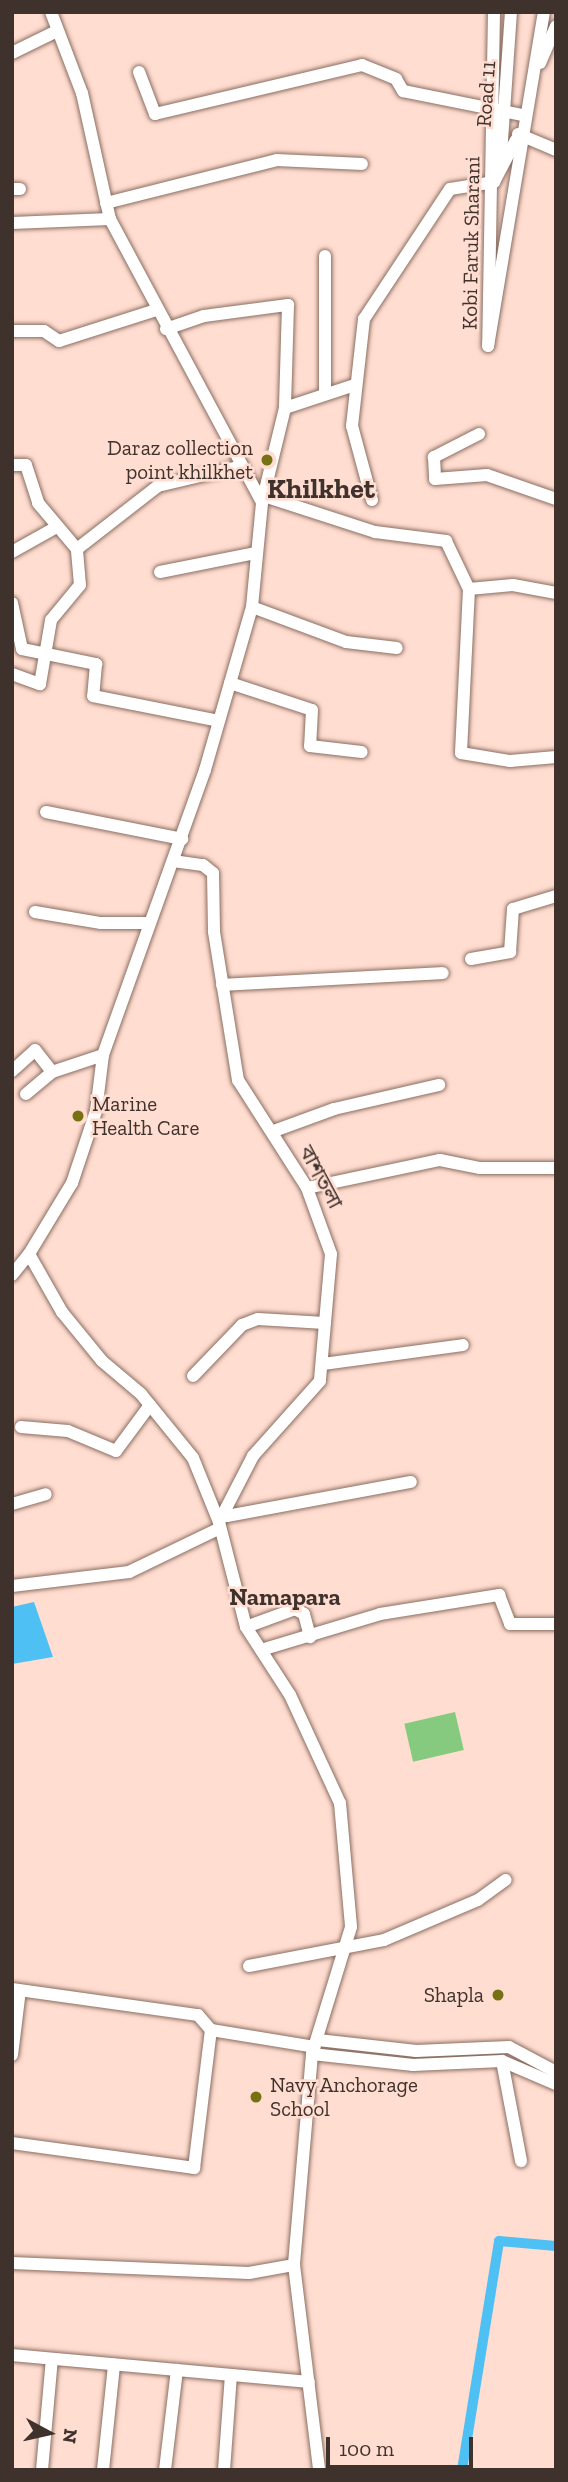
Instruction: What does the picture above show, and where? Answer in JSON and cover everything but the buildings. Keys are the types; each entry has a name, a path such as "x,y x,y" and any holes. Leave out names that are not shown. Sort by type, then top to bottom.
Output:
{"street":[{"path":"51,12 82,93 110,219 238,467 263,500 375,532 446,541 469,589 461,753 510,761 556,757"},
{"name":"Kobi Faruk Sharani","path":"488,346 494,12"},
{"name":"Road 11","path":"488,346 511,12"},
{"name":"Kobi Faruk Sharani","path":"488,346 544,12"},
{"path":"372,500 352,426 352,386 364,318 450,189 494,182 518,134 522,115 556,26"},
{"path":"12,53 57,31"},
{"path":"139,72 155,114 362,65 396,79 403,91 522,115"},
{"path":"518,134 556,150"},
{"path":"106,202 277,160 362,164"},
{"path":"12,223 110,219"},
{"path":"325,256 325,392"},
{"path":"12,1275 29,1254 72,1183 96,1111 103,1055 149,922 182,839 252,607 263,500 285,408 288,305 204,316 166,329"},
{"path":"12,331 44,331 59,341 156,310"},
{"path":"285,408 325,392 352,386"},
{"path":"479,434 433,458 435,479 486,475 556,499"},
{"path":"12,465 26,465 38,503 55,528 77,549 80,585 51,620 38,687 12,674"},
{"path":"77,549 158,486 238,467"},
{"path":"12,552 55,528"},
{"path":"160,572 256,553"},
{"path":"469,589 513,585 556,593"},
{"path":"12,603 22,649 96,664 93,696 219,721"},
{"path":"252,607 346,642 397,648"},
{"path":"230,683 312,710 310,746 362,752"},
{"path":"46,812 182,839"},
{"name":"বাশতলা","path":"173,861 203,864 213,873 222,985 238,1080 274,1131 307,1188 331,1254 323,1364 308,1398 253,1456 222,1522"},
{"path":"471,959 510,952 513,909 556,896"},
{"path":"35,912 101,923 149,922"},
{"path":"222,985 443,973"},
{"path":"12,1070 34,1050 51,1072"},
{"path":"26,1094 51,1072 103,1055"},
{"path":"274,1131 334,1109 439,1085"},
{"path":"307,1188 440,1160 480,1168 556,1168"},
{"path":"29,1254 62,1312 102,1361 150,1405 193,1458 222,1522 246,1627 322,1755 341,1803 351,1892 349,1943 315,2047 294,2265 319,2470"},
{"path":"193,1376 242,1325 258,1319 325,1323"},
{"path":"323,1364 463,1345"},
{"path":"21,1427 68,1431 116,1451 150,1405"},
{"path":"12,1586 129,1572 222,1522 411,1482"},
{"path":"12,1504 46,1494"},
{"path":"261,1650 380,1614 499,1595 510,1624 556,1624"},
{"path":"246,1627 295,1609 304,1614 310,1637"},
{"path":"249,1966 411,1930 506,1881"},
{"path":"12,2055 16,1989 198,2015 211,2030 413,2065 509,2047 556,2072"},
{"path":"12,2143 194,2168 211,2030"},
{"path":"315,2047 416,2051 502,2062 556,2084"},
{"path":"413,2065 416,2051"},
{"path":"527,2072 533,2059"},
{"path":"502,2062 522,2161"},
{"path":"12,2263 249,2273 294,2265"},
{"path":"12,2356 309,2382"},
{"path":"42,2470 52,2359"},
{"path":"103,2470 114,2365"},
{"path":"165,2470 177,2370"},
{"path":"224,2470 231,2375"}],"green space":[{"path":"455,1712 464,1750 413,1762 404,1724"}],"water":[{"path":"34,1602 53,1657 12,1664 12,1607"}],"waterway":[{"path":"462,2470 499,2241 556,2246"}],"place":[{"name":"Daraz collection point khilkhet","path":"267,460"},
{"name":"Marine Health Care","path":"78,1116"},
{"name":"Shapla","path":"498,1995"},
{"name":"Navy Anchorage School","path":"256,2097"}],"district":[{"name":"Khilkhet","path":"321,489"},
{"name":"Namapara","path":"285,1597"}]}
